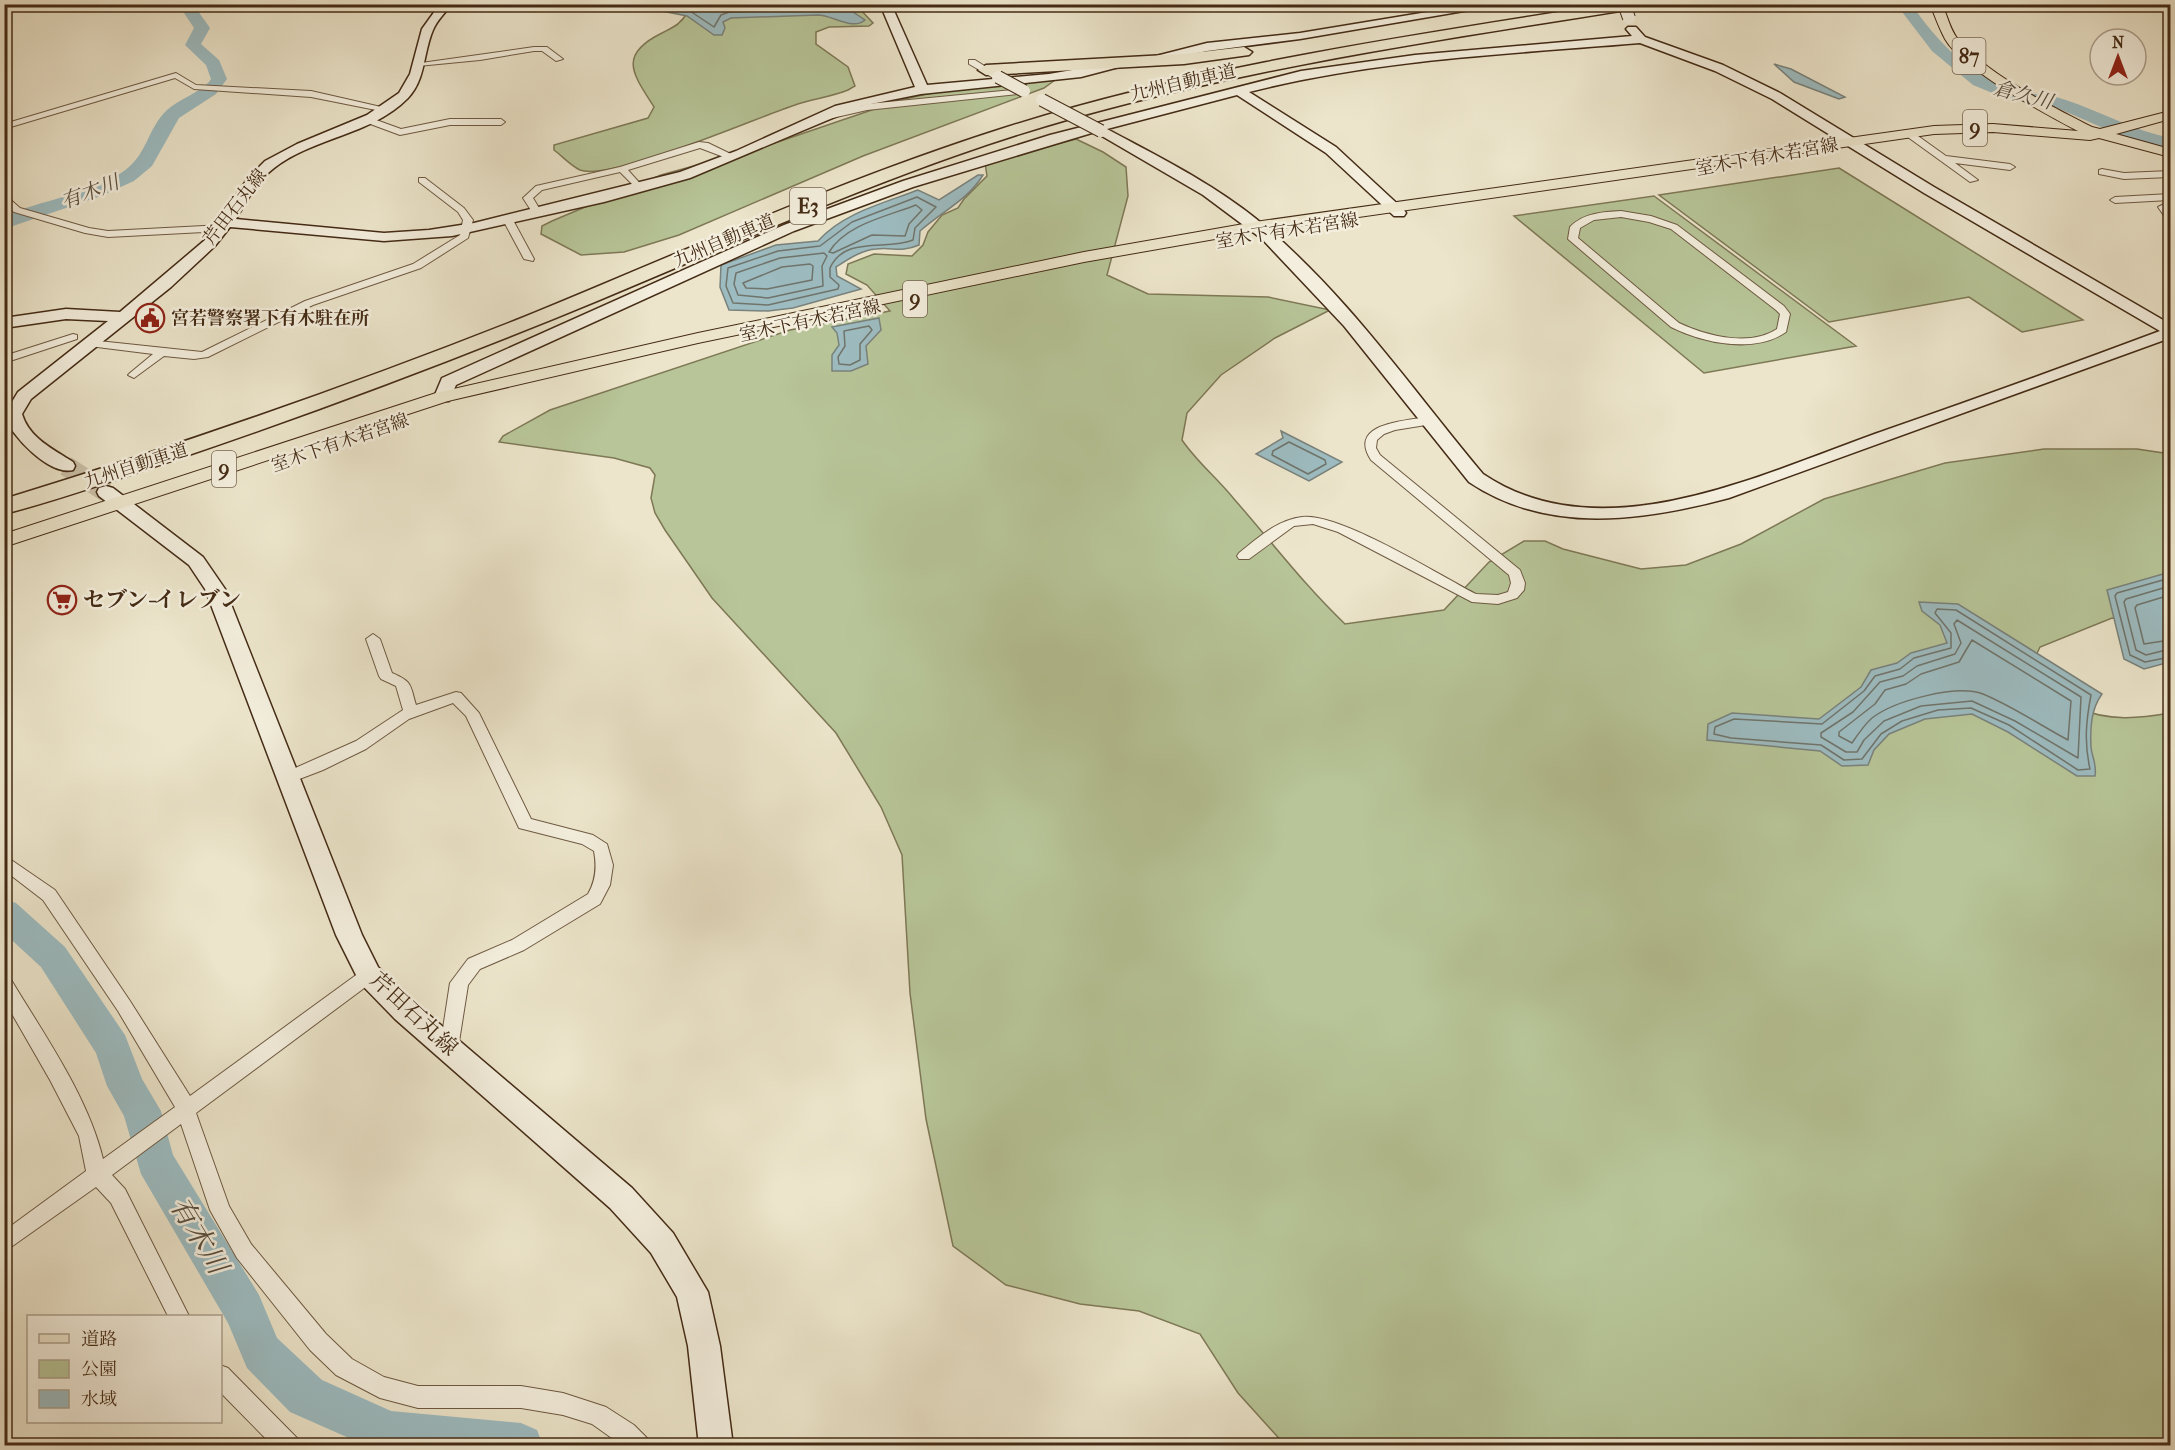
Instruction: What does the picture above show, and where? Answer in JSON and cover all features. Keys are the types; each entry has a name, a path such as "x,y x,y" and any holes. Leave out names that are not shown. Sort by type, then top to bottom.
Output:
{"highway":[{"name":"九州自動車道","path":"4,494 181,439 337,385 435,348 856,176 1002,125 1082,100 1249,60 1572,9 1620,8"},
{"name":"九州自動車道","path":"4,507 188,449 332,398 536,319 839,193 1012,130 1146,91 1257,66 1376,44 1620,8"},
{"path":"1094,125 1294,67 1620,8"},
{"path":"992,74 1212,56 1572,9"}],"main road":[{"name":"87","path":"1936,4 1951,39 1977,63 2035,103 2102,135 2170,153"},
{"name":"室木下有木若宮線","path":"4,541 443,398 675,343 983,277 1396,210 1827,150 1849,142 1908,133 1973,128 2060,136 2102,135 2170,115"},
{"name":"室木下有木若宮線","path":"4,554 120,503 447,406 552,378 773,328 1261,231"}],"street":[{"name":"芹田石丸線","path":"66,466 31,441 14,422 13,414 18,404 33,388 194,258 225,225 253,181 273,162 368,120 386,109 412,85 426,33 433,20 447,4"},
{"path":"885,4 922,88"},
{"path":"1158,57 1207,47 1300,36 1500,4"},
{"path":"1620,8 1634,33 1641,39 1729,73 1776,96 1849,142 2170,332"},
{"path":"443,398 448,382 462,375 789,228 979,160 1236,90 1352,66 1641,39"},
{"path":"418,64 480,58 534,49 544,49 559,59"},
{"path":"972,62 1024,91 1094,125 1190,180 1261,231 1322,289 1476,478 1513,500 1558,511 1651,509 1683,504 1735,488 2170,332"},
{"path":"4,197 17,210 88,231 108,234 225,225 407,237 466,230 639,188 732,158 813,120 857,103 922,88 1053,76 1113,67"},
{"path":"4,127 176,75 194,87 311,94 386,109"},
{"path":"1236,90 1277,112 1331,150 1396,210"},
{"path":"813,120 867,107 1024,91"},
{"path":"368,120 400,132 450,122 501,122"},
{"path":"1908,133 1973,180"},
{"path":"537,213 528,198 539,188 622,169 699,145 732,158"},
{"path":"1943,158 2010,167"},
{"path":"622,169 639,188"},
{"path":"2102,172 2124,176 2170,174"},
{"path":"89,343 204,355 309,303 417,266 465,236 468,220 461,210 422,180"},
{"path":"2115,200 2170,197"},
{"path":"2170,204 2163,207 2170,218"},
{"path":"1599,216 1637,216 1674,227 1780,308 1785,314 1782,330 1772,337 1740,342 1707,338 1675,325 1572,239 1575,226 1599,216"},
{"path":"508,220 529,259"},
{"path":"4,323 66,314 123,317"},
{"path":"4,360 73,337"},
{"path":"134,375 162,352"},
{"path":"1244,556 1283,525 1296,521 1321,520 1472,598 1496,600 1509,597 1518,589 1519,582 1515,573 1375,457 1370,448 1371,439 1380,431 1428,421"},
{"path":"4,436 31,441"},
{"name":"芹田石丸線","path":"120,503 196,561 215,590 349,935 369,975 405,1011 621,1198 662,1243 677,1265 692,1292 704,1346 716,1446"},
{"path":"373,639 386,676 402,683 411,713"},
{"path":"289,777 361,745 411,713 456,697 472,713 525,824 587,839 601,848 605,865 602,885 594,899 518,945 474,964 459,983 449,1048"},
{"path":"4,861 49,895 181,1097 220,1210 244,1251 318,1342 344,1367 380,1387 418,1397 521,1397 564,1404 598,1414 626,1433 639,1446"},
{"path":"4,1243 369,975"},
{"path":"4,983 57,1074 88,1136 99,1172 118,1196 178,1315"},
{"path":"222,1378 289,1446"}],"green space":[{"path":"591,5 856,5 873,23 869,26 829,27 816,32 816,44 848,67 855,86 848,90 795,105 621,167 596,171 580,170 554,150 554,145 648,118 654,107 635,75 634,57 648,41 676,25 687,13 664,10 607,10"},
{"path":"1055,80 1044,88 863,156 679,235 624,252 581,255 541,234 542,226 552,221 661,175 763,147 904,99 960,87"},
{"path":"1076,139 1103,152 1126,167 1128,196 1107,275 1148,294 1268,297 1330,310 1275,338 1221,375 1187,413 1182,440 1345,624 1444,610 1489,562 1524,541 1545,541 1563,549 1641,569 1686,565 1741,544 1824,499 1945,463 2044,449 2137,449 2170,454 2170,628 2112,618 2040,647 2032,664 2068,700 2090,712 2124,718 2170,713 2170,1445 1285,1445 1238,1393 1200,1334 1139,1311 1080,1304 1006,1285 953,1246 926,1119 910,993 902,855 881,807 836,733 712,598 665,530 655,513 651,498 655,475 650,468 614,458 499,442 503,436 550,410 790,330 890,311 867,285 846,274 848,264 874,254 912,256 923,245 928,232 942,215 958,208 987,176 985,163"},
{"path":"1839,168 2083,320 2022,332 1969,297 1829,322 1659,195"},
{"path":"1654,196 1856,346 1704,373 1514,216"}],"water":[{"path":"674,4 839,7 847,8 865,20 855,24 818,15 731,18 723,22 725,28 722,35 714,35 687,16 657,10"},
{"path":"1774,64 1791,69 1845,97 1839,99 1794,82"},
{"path":"978,175 983,175 970,192 920,231 919,245 902,249 865,251 836,267 837,276 861,289 793,308 768,311 729,310 720,287 721,265 776,245 818,241 828,231 852,216 918,190 939,200"},
{"path":"879,318 881,330 866,346 868,364 851,371 832,371 832,355 839,345 837,333 832,327"},
{"path":"1281,431 1342,462 1309,481 1256,454 1283,438"},
{"path":"2170,572 2170,662 2144,669 2124,659 2107,590"},
{"path":"1919,602 1958,604 2102,694 2093,712 2091,726 2095,776 2077,776 2008,732 1972,714 1925,719 1889,734 1874,750 1868,765 1842,766 1820,751 1707,740 1708,724 1732,713 1819,719 1861,687 1871,670 1897,663 1911,653 1947,643 1940,625 1922,611"}],"waterway":[{"name":"有木川","path":"4,223 94,192 127,177 146,162 163,127 173,114 210,91 215,85 219,79 213,63 193,45 193,41 202,28 185,4"},
{"name":"倉久川","path":"1903,4 1937,48 1964,72 1979,81 2013,95 2061,103 2117,128 2170,143"},
{"name":"有木川","path":"4,912 53,957 81,1003 112,1046 126,1086 142,1111 155,1161 244,1310 262,1353 306,1396 390,1433 521,1446"}],"tunnel":[{"path":"66,466 106,492"}],"place":[{"name":"宮若警察署下有木駐在所","path":"150,318"},
{"name":"セブン-イレブン","path":"62,600"}]}
